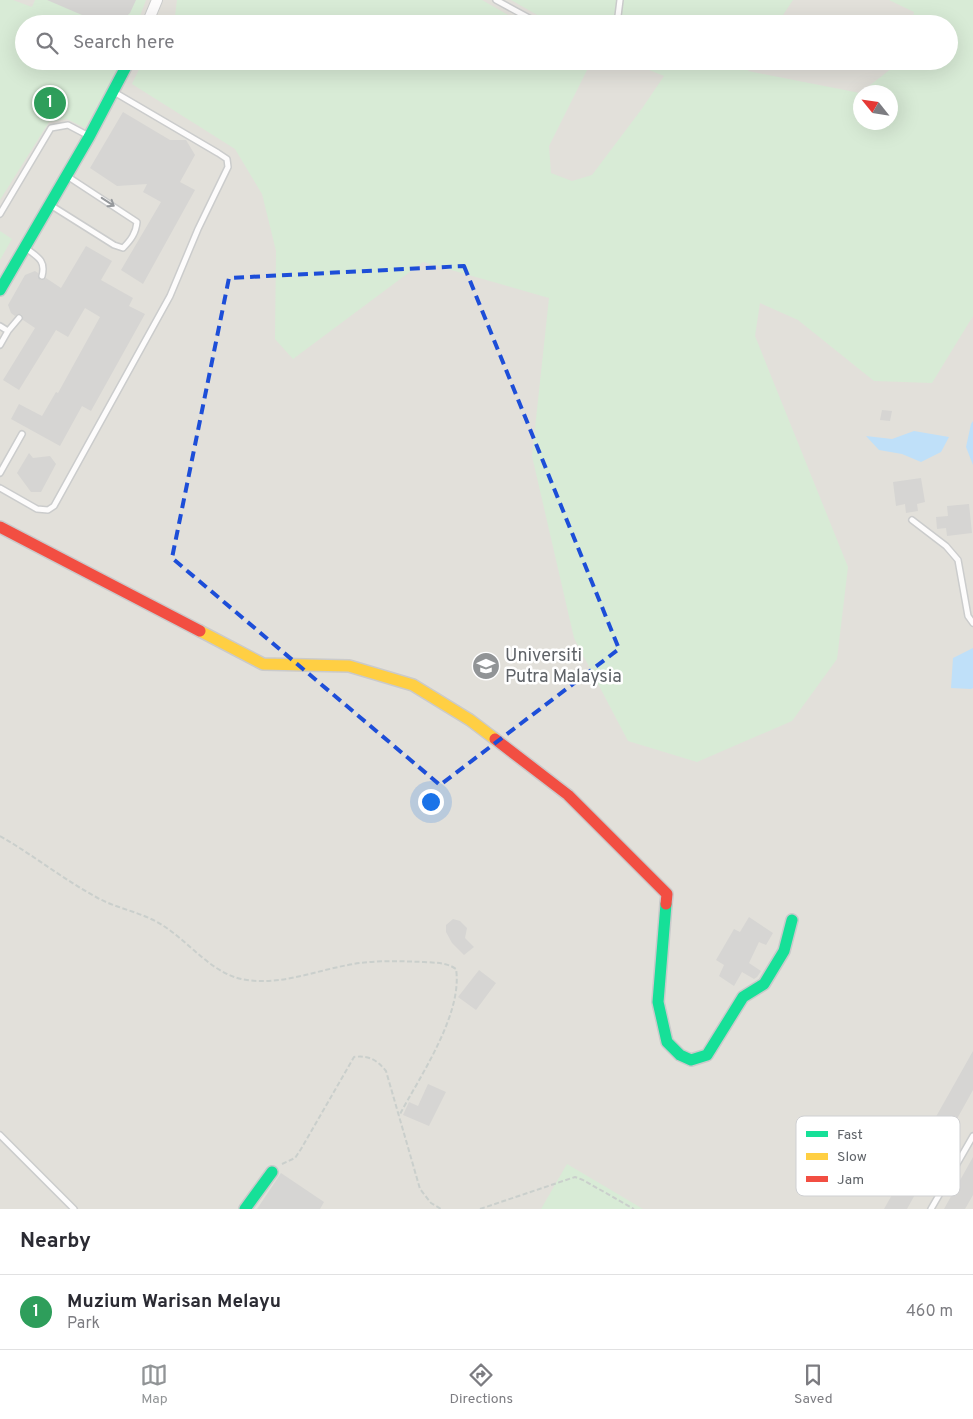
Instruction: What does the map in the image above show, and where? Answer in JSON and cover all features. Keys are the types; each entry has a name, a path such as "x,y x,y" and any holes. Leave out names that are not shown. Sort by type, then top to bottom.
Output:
{"street":[{"path":"151,15 157,0"},
{"path":"0,288 67,176 125,70"},
{"path":"0,526 263,664 349,666 414,685 470,720 568,796 667,894 658,1002 667,1042 680,1055 691,1060 707,1055 743,998 764,984 784,951 792,920"},
{"path":"245,1209 272,1172"}],"lane":[{"path":"496,0 524,15"},
{"path":"619,15 620,0"},
{"path":"0,488 37,509 48,510 54,506 170,296 198,229 228,167 227,159 218,153 114,92"},
{"path":"0,214 51,128 68,125 89,136"},
{"path":"49,204 114,245 123,248 130,241 137,222 67,176"},
{"path":"25,247 41,259 44,269 42,276"},
{"path":"0,345 8,331 19,318"},
{"path":"0,326 8,331"},
{"path":"0,473 22,434"},
{"path":"912,520 946,546 958,560 968,616 973,623"},
{"path":"0,1135 74,1209"},
{"path":"960,1159 973,1136"},
{"path":"931,1209 938,1196"}],"path":[{"path":"0,836 27,851 96,897 150,918 164,926 222,972 245,980 268,982 310,975 349,965 394,960 449,964 456,969 458,982 448,1020 439,1042 399,1116"},
{"path":"272,1172 280,1165 295,1158 354,1057 365,1056 379,1063 386,1071 420,1188 431,1204 441,1209"},
{"path":"480,1209 575,1177 634,1209"}],"highlighted area":[{"path":"464,266 619,649 440,785 172,558 229,278"}],"shaded area":[{"name":"Universiti Putra Malaysia","path":"0,0 973,0 973,1209 0,1209"}],"green space":[{"path":"0,0 13,0 32,7 35,0 146,0 140,15 15,15 15,70 117,70 85,128 67,119 49,122 0,200"},
{"path":"177,0 482,0 508,15 175,15"},
{"path":"511,0 793,0 783,15 537,15"},
{"path":"889,0 973,0 973,316 932,383 874,381 798,320 760,303 755,336 848,567 837,659 792,721 697,762 628,741 574,638 532,456 549,298 423,262 293,359 275,339 276,251 262,194 235,149 132,84 139,70 587,70 549,146 551,173 572,181 592,175 641,110 664,76 649,70 748,70 853,92 853,130 898,130 898,85 870,85 889,70 958,70 958,15 913,15 914,12"},
{"path":"0,231 12,239 0,260"},
{"path":"567,1164 643,1209 541,1209"}],"water":[{"path":"973,421 973,465 966,447"},
{"path":"914,431 949,437 941,452 921,462 902,454 879,450 866,436 892,439"},
{"path":"973,648 973,688 951,688 953,658"}],"building":[{"path":"47,0 136,0 128,15 82,15"},
{"path":"123,112 170,140 186,140 195,155 180,182 195,190 143,284 121,270 161,202 143,192 147,184 117,186 90,168"},
{"path":"86,246 112,261 101,280 133,298 129,306 145,314 91,411 82,406 60,446 11,419 19,404 42,416 56,392 58,393 100,317 85,308 68,337 56,330 19,390 3,380 35,328 23,320 21,314 15,316 11,313 8,305 25,275 35,271 38,273 40,280 46,278 61,288"},
{"path":"882,410 892,411 890,421 880,420"},
{"path":"29,453 33,458 50,456 56,464 41,492 31,492 17,473"},
{"path":"921,478 925,502 917,504 918,511 906,513 905,504 896,506 893,482"},
{"path":"969,504 972,533 947,536 946,528 937,529 936,517 948,516 947,506"},
{"path":"749,917 773,933 766,945 759,942 749,963 761,971 757,977 754,979 742,972 734,986 719,976 724,965 716,960 734,929 740,932"},
{"path":"453,919 460,921 467,928 465,938 474,947 464,955 452,943 446,932 446,925"},
{"path":"479,970 496,983 476,1010 458,997"},
{"path":"973,1051 973,1090 959,1116 936,1116"},
{"path":"428,1084 446,1092 429,1126 403,1115 409,1102 418,1106"},
{"path":"973,1157 973,1195 965,1209 944,1209 951,1196 960,1196 960,1180"},
{"path":"281,1173 324,1202 320,1209 257,1209"},
{"path":"891,1196 914,1196 907,1209 884,1209"}],"traffic: fast":[{"path":"0,290 89,137 124,70"},
{"path":"666,904 658,1002 667,1042 680,1055 691,1060 707,1055 743,997 764,984 784,951 792,920"},
{"path":"245,1209 272,1172"}],"traffic: slow":[{"path":"200,631 263,664 349,666 413,685 470,720 495,739"}],"traffic: jam":[{"path":"0,527 200,631"},
{"path":"495,739 568,795 667,894 666,904"}],"place":[{"name":"Muzium Warisan Melayu","path":"50,103"},
{"name":"Universiti Putra Malaysia","path":"486,666"}]}
